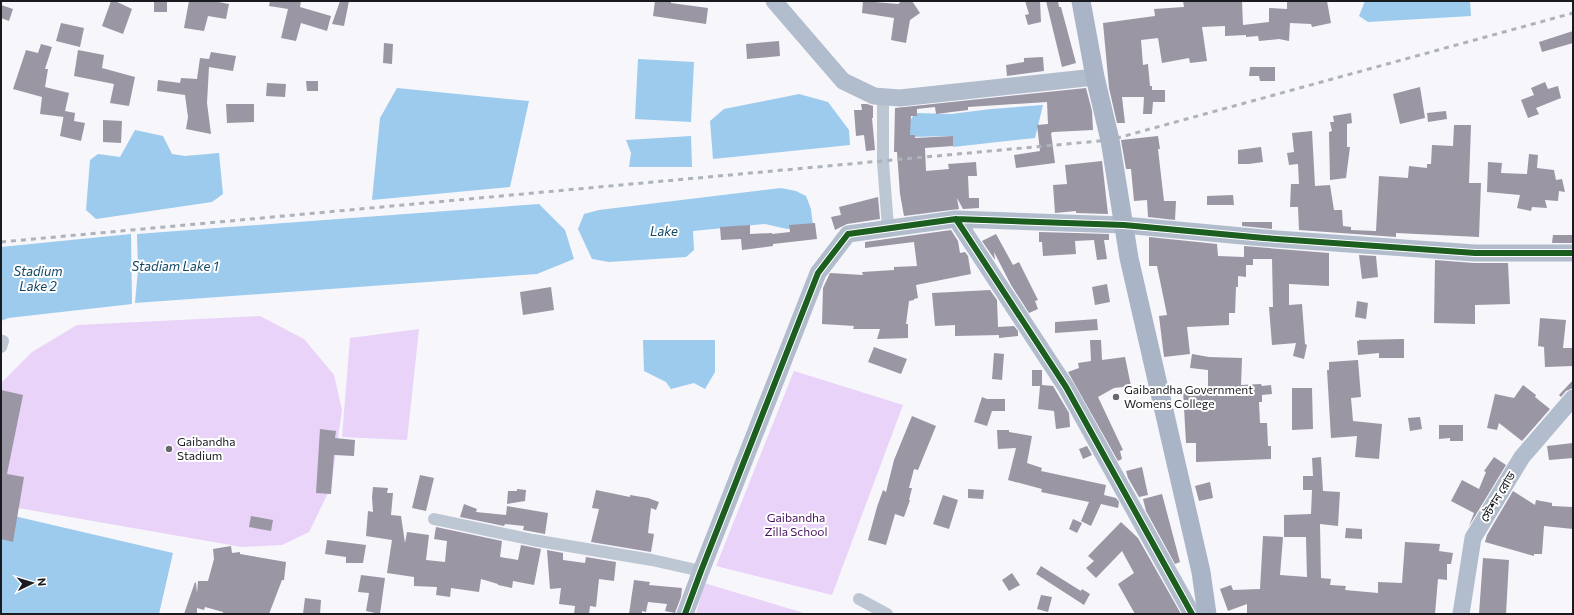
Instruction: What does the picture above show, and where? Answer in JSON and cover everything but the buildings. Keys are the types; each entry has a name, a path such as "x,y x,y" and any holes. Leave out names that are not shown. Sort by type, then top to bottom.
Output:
{"main road":[{"path":"1081,1 1095,77 1110,140 1129,258 1201,572 1207,614"}],"street":[{"path":"774,1 843,81 874,96 900,98 1095,77"},
{"path":"883,96 883,162 888,227"},
{"path":"956,218 1066,386 1192,614"},
{"path":"686,614 701,571 818,273 848,234 956,218 1124,225 1264,238 1475,253 1573,253"},
{"path":"1,341 3,341 1,347"},
{"name":"স্টেশন রোড","path":"1461,614 1473,538 1522,457 1573,398"},
{"path":"434,519 533,540 652,560 701,571"},
{"path":"859,599 887,614"}],"green space":[{"name":"Gaibandha Stadium","path":"260,316 304,339 334,375 342,410 331,487 309,532 282,545 242,547 1,505 1,383 32,352 77,325"},
{"path":"419,329 407,440 342,437 350,338"},
{"name":"Gaibandha Zilla School","path":"794,371 903,405 832,595 716,566"},
{"path":"704,583 804,613 696,614"}],"water":[{"path":"1365,1 1470,1 1471,16 1368,22 1359,16"},
{"path":"638,59 694,62 691,122 635,119"},
{"path":"397,88 529,101 510,187 372,200 380,118"},
{"path":"799,94 828,102 849,130 850,145 713,159 710,121 724,109"},
{"path":"1043,105 1035,138 953,147 952,136 908,137 908,124 915,113 951,114"},
{"path":"135,130 163,136 172,154 185,156 219,153 223,194 212,202 96,219 86,210 90,160 98,154 120,157"},
{"path":"691,136 692,167 629,167 631,153 626,140"},
{"name":"Lake","path":"781,188 796,191 806,196 811,209 813,226 787,229 765,224 693,231 694,250 686,257 609,262 592,259 578,229 584,214 599,210"},
{"name":"Stadiam Lake 1","path":"539,204 565,230 574,259 537,274 135,303 138,269 137,234"},
{"name":"Stadium Lake 2","path":"131,234 132,304 8,318 1,321 1,247"},
{"path":"643,340 715,340 715,372 705,389 694,383 671,389 666,382 644,371"},
{"path":"1,513 173,553 159,614 1,614"}],"railway":[{"path":"1,242 1110,140 1573,13"}],"cycle path":[{"path":"956,219 1066,387 1192,614"},
{"path":"685,614 818,273 848,234 956,219 1124,225 1264,238 1475,253 1573,253"}],"place":[{"name":"Gaibandha Government Womens College","path":"1116,397"},
{"name":"Gaibandha Stadium","path":"169,449"}]}
